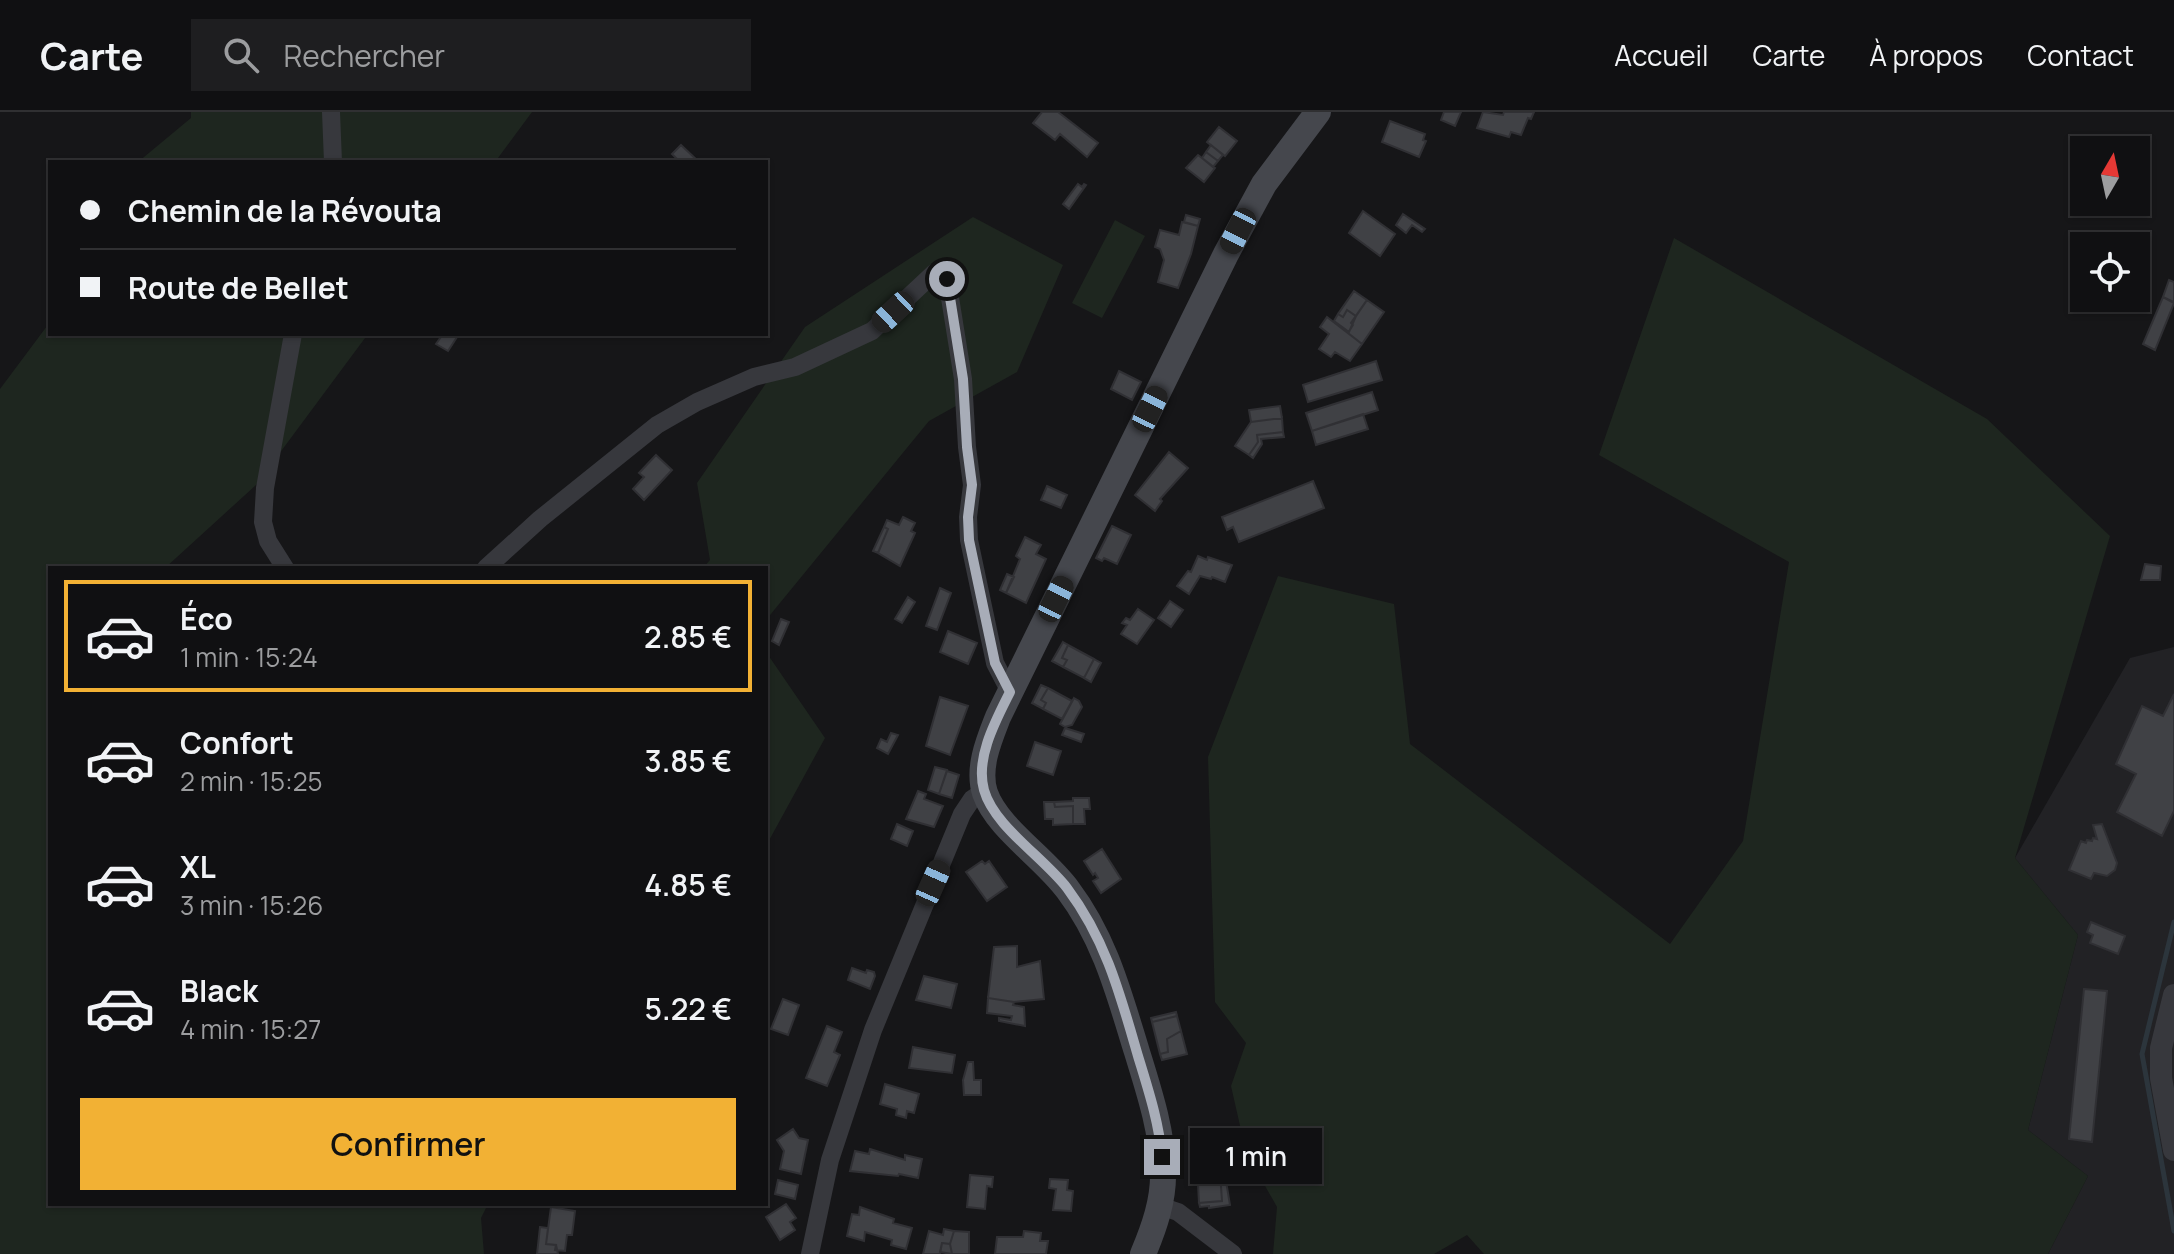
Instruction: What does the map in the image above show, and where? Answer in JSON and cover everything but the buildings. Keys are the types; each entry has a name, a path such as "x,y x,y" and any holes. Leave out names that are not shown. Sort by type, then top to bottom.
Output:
{"main road":[{"path":"1143,1254 1160,1206 1163,1174 1160,1140 1154,1108 1110,963 1097,934 1065,886 1045,862 1006,826 991,806 984,791 982,767 1010,692 1250,208 1278,164 1318,112"}],"street":[{"path":"331,112 333,160"},
{"path":"488,566 540,519 657,425 697,402 754,377 795,367 872,331 934,273 947,279 963,379 972,485 969,540 995,663 1010,692"},
{"path":"284,566 268,541 263,522 265,488 293,336"},
{"path":"810,1254 830,1160 878,1018 962,814 972,799 984,791"},
{"path":"2174,995 2161,1048 2161,1078 2174,1150"},
{"path":"1160,1206 1178,1212 1233,1254"}],"shaded area":[{"path":"191,112 532,112 496,160 140,160 191,118"},
{"path":"973,217 1063,265 1017,372 929,421 768,618 768,566 705,566 710,560 697,483 805,327"},
{"path":"1115,220 1145,236 1102,318 1072,303"},
{"path":"1674,238 1987,419 2110,536 2015,858 2078,935 2028,1130 2088,1176 2048,1254 1484,1254 1467,1235 1434,1254 1273,1254 1277,1207 1246,1152 1231,1086 1246,1043 1215,1002 1208,757 1278,576 1394,604 1410,744 1670,944 1743,841 1789,562 1599,455"},
{"path":"48,325 48,336 367,336 256,485 167,566 48,566 48,1206 487,1206 481,1218 484,1254 0,1254 0,389"},
{"path":"2174,647 2174,1254 2048,1254 2088,1176 2028,1130 2078,935 2015,858 2130,658"},
{"path":"768,655 825,738 768,842"}],"waterway":[{"path":"2174,922 2142,1054 2174,1231"}],"route":[{"path":"947,279 963,379 972,485 969,540 991,649 1010,692 998,717 982,767 984,791 1006,826 1045,862 1065,886 1097,934 1110,963 1154,1108 1162,1157"}]}
